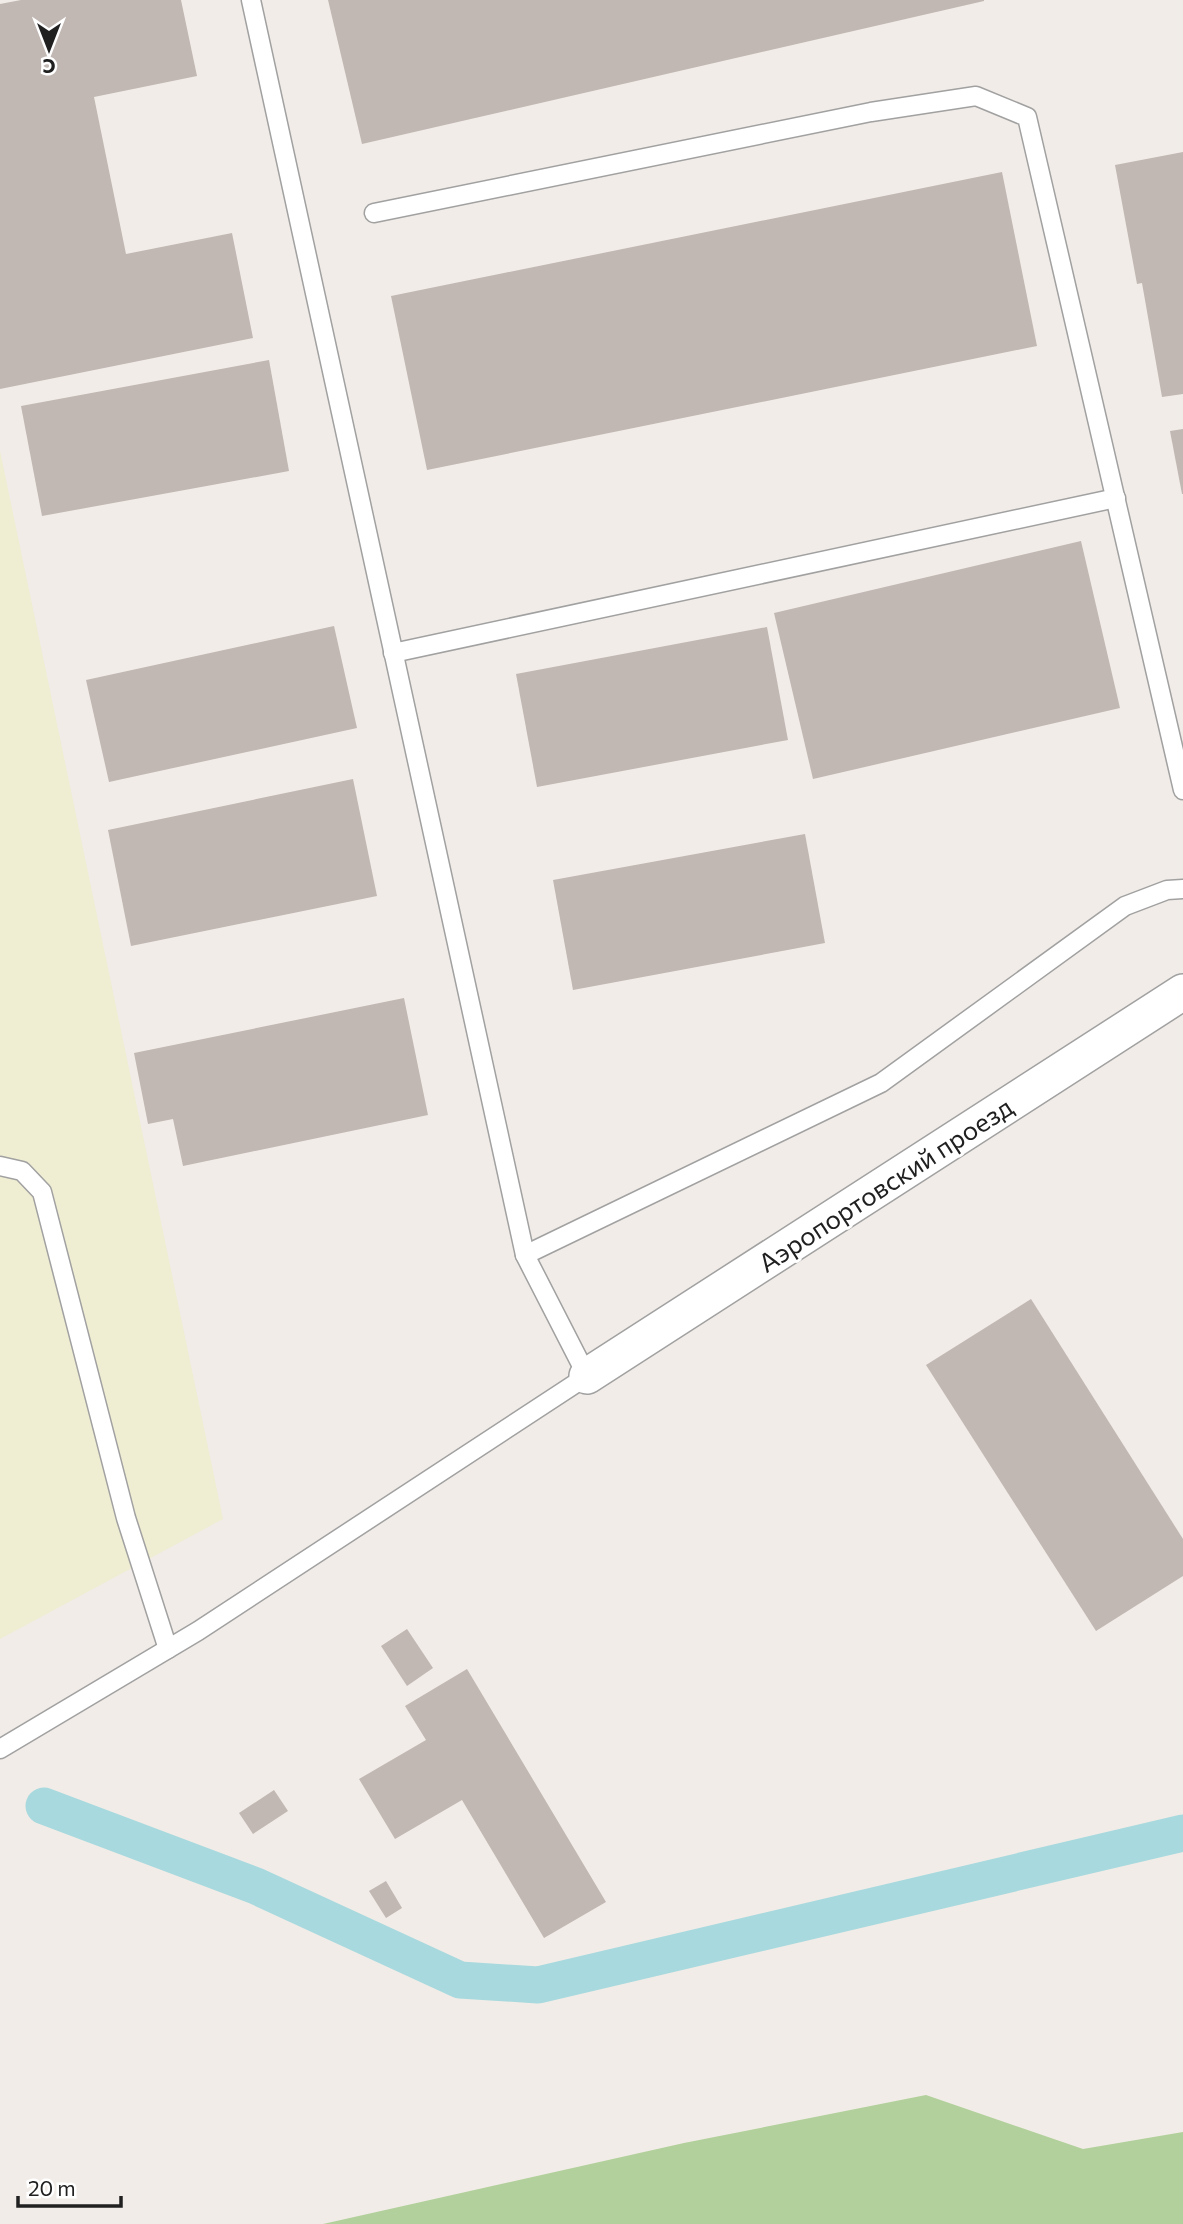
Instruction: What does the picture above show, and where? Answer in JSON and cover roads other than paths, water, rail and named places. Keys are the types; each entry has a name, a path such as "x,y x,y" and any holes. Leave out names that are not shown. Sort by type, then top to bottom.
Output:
{"street":[{"name":"Аэропортовский проезд","path":"587,1376 1183,992"}],"lane":[{"path":"0,1748 168,1649 587,1376 525,1255 251,0"},
{"path":"374,213 871,112 976,96 1027,117 1183,790"},
{"path":"393,653 1116,498"},
{"path":"525,1255 881,1083 1125,906 1167,890 1183,890"},
{"path":"0,1166 22,1171 42,1192 127,1518 168,1649"}],"waterway":[{"path":"44,1806 256,1886 460,1980 538,1985 1183,1833"}]}
